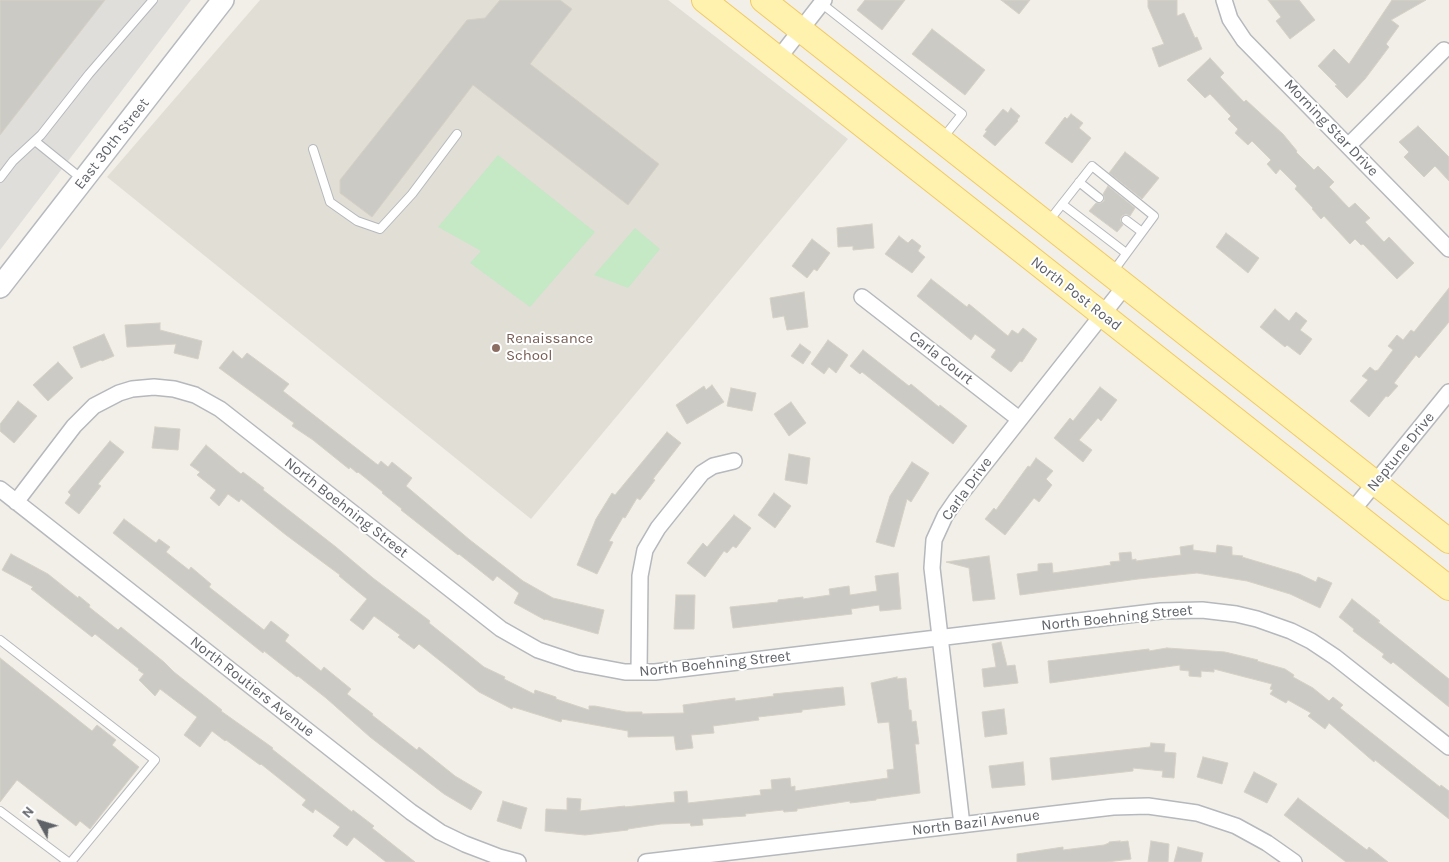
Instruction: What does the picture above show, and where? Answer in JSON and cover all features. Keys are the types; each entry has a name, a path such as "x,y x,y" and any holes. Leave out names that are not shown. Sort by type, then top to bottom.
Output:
{"main road":[{"name":"East 30th Street","path":"0,287 223,0"},
{"name":"North Post Road","path":"704,0 1449,588"},
{"path":"763,0 1449,541"}],"street":[{"name":"Morning Star Drive","path":"1224,0 1228,15 1237,32 1449,249"},
{"path":"778,59 822,2"},
{"path":"1348,146 1444,50"},
{"name":"Carla Drive","path":"962,825 932,568 934,540 945,516 953,505 1102,315 1118,280"},
{"name":"Carla Court","path":"862,297 1019,419"},
{"name":"North Boehning Street","path":"16,502 74,426 94,406 119,393 139,388 161,387 182,390 220,409 489,621 513,637 538,650 577,663 611,670 639,672 671,671 1179,610 1202,610 1236,614 1298,634 1322,648 1449,747"},
{"name":"Neptune Drive","path":"1352,511 1449,392"},
{"path":"639,672 640,576 645,550 658,528 702,473 712,466 734,461"},
{"name":"North Routiers Avenue","path":"0,489 411,812 440,832 465,844 518,862"},
{"name":"North Bazil Avenue","path":"646,862 1113,807 1162,807 1197,813 1236,826 1267,842 1294,862"}],"lane":[{"path":"0,178 13,161 34,141 153,0"},
{"path":"822,2 962,114 942,141"},
{"path":"313,149 330,202 357,221 380,229 412,194 457,134"},
{"path":"34,141 83,181"},
{"path":"1046,223 1092,166 1154,216 1126,253 1118,280"},
{"path":"1079,182 1099,198"},
{"path":"1062,204 1126,253"},
{"path":"1126,220 1142,232"},
{"path":"0,640 155,760 70,862 0,811"}],"shaded area":[{"path":"0,0 191,0 0,250"},
{"name":"Renaissance School","path":"260,0 668,0 848,139 531,519 107,177"}],"green space":[{"path":"498,155 595,232 530,307 470,263 481,251 438,227"},
{"path":"635,228 660,249 628,288 594,275"}],"building":[{"path":"0,0 105,0 0,135"},
{"path":"500,0 560,0 572,9 530,64 659,164 628,205 473,85 372,217 340,193 340,180 467,20 485,18"},
{"path":"865,0 905,0 882,30 857,10"},
{"path":"1001,0 1030,0 1019,14"},
{"path":"1148,0 1177,0 1177,16 1184,13 1202,49 1159,67 1152,48 1164,44 1148,7"},
{"path":"1268,0 1299,0 1315,20 1290,39 1276,21 1281,17"},
{"path":"1392,0 1426,0 1391,20 1399,26 1386,44 1389,47 1365,79 1347,98 1318,66 1334,49 1349,64"},
{"path":"932,29 985,70 965,95 912,54"},
{"path":"1210,58 1224,73 1220,77 1244,102 1246,100 1283,134 1296,152 1314,170 1318,166 1334,182 1329,187 1349,208 1355,203 1370,218 1365,222 1384,242 1389,237 1414,263 1397,279 1363,244 1361,245 1355,239 1350,244 1324,216 1321,219 1295,189 1297,186 1280,169 1276,174 1267,164 1271,160 1252,141 1248,145 1235,133 1238,129 1228,119 1231,116 1210,94 1205,98 1187,80"},
{"path":"1011,108 1020,116 1018,121 995,146 983,136 987,131 985,130 1003,109 1008,113"},
{"path":"1071,114 1083,123 1079,128 1091,138 1072,163 1045,143 1065,117 1067,119"},
{"path":"1418,126 1449,157 1449,181 1435,166 1424,177 1404,157 1409,152 1399,142"},
{"path":"1125,152 1159,178 1142,199 1109,173"},
{"path":"1108,186 1135,208 1130,216 1126,214 1122,216 1120,220 1123,225 1117,232 1089,211 1096,203 1104,201 1103,194"},
{"path":"872,224 874,248 853,250 853,246 838,247 837,228"},
{"path":"1226,233 1259,258 1248,273 1216,247"},
{"path":"899,236 908,243 912,239 921,246 918,251 925,257 912,273 885,254"},
{"path":"812,239 830,253 817,271 814,269 807,278 792,266"},
{"path":"931,279 967,307 969,304 1008,336 1012,330 1018,334 1023,328 1037,339 1022,362 1020,361 1011,372 991,357 996,350 975,334 971,340 917,296"},
{"path":"1449,288 1449,322 1419,358 1416,355 1394,383 1398,386 1388,397 1386,396 1369,417 1350,401 1368,380 1362,376 1370,367 1375,371 1378,370 1393,350 1388,346 1397,335 1403,340 1411,330 1414,332"},
{"path":"804,292 808,327 787,330 784,316 773,318 770,298"},
{"path":"1275,309 1289,321 1296,312 1307,321 1300,330 1312,339 1300,355 1287,345 1285,347 1260,327"},
{"path":"160,323 160,330 202,341 198,359 174,353 176,344 127,347 125,325"},
{"path":"104,334 114,356 81,368 73,347"},
{"path":"828,340 848,355 836,373 829,367 824,374 811,364"},
{"path":"800,344 811,352 803,364 791,356"},
{"path":"863,350 909,386 911,384 939,407 940,405 967,426 953,444 862,372 860,374 850,366"},
{"path":"233,351 242,359 247,353 289,384 283,391 378,465 381,461 388,467 392,462 412,478 406,486 470,540 523,581 553,598 604,610 598,634 545,620 514,603 519,593 497,576 493,581 458,555 401,510 383,492 358,472 350,467 349,469 292,426 294,423 219,368"},
{"path":"58,362 73,378 48,401 33,385"},
{"path":"712,385 724,402 687,424 676,405 704,386 706,390"},
{"path":"1100,387 1117,400 1101,421 1098,418 1079,440 1092,450 1083,462 1054,438 1070,418 1073,421"},
{"path":"731,388 756,393 752,411 727,406"},
{"path":"18,401 37,416 14,443 0,431 0,424"},
{"path":"791,402 806,423 789,436 774,414"},
{"path":"155,427 180,429 178,450 152,448"},
{"path":"667,432 681,443 653,479 655,480 640,500 637,498 625,518 623,517 609,541 613,542 597,574 577,565 596,519 612,493 615,495"},
{"path":"110,441 124,452 98,484 101,486 79,514 65,503 71,495 68,492"},
{"path":"206,445 241,474 243,472 264,488 263,490 430,621 429,623 484,667 534,694 535,690 589,710 589,706 595,706 626,712 642,712 642,714 684,713 683,705 735,698 735,701 774,696 773,694 843,687 845,705 758,717 759,720 713,726 714,733 691,735 693,748 676,750 674,736 628,737 628,731 562,719 561,722 513,707 512,709 479,692 419,644 414,649 398,637 400,635 374,616 363,630 350,620 367,599 340,575 241,499 239,502 228,494 219,506 210,498 216,490 197,475 200,472 190,465"},
{"path":"789,454 810,458 807,484 785,480"},
{"path":"1036,458 1053,471 1046,479 1052,485 1039,502 1034,498 1005,535 985,519 994,508 996,510"},
{"path":"912,462 929,473 911,502 907,499 894,547 876,542 890,496"},
{"path":"774,493 791,506 775,528 758,515"},
{"path":"734,515 751,528 736,548 733,546 727,553 724,551 705,577 687,563 703,543 707,547"},
{"path":"124,519 156,543 159,539 170,547 166,552 189,570 191,567 211,584 209,587 264,630 271,621 289,635 285,641 321,671 324,667 351,689 347,694 372,715 417,750 419,747 455,776 482,792 471,810 444,794 370,737 326,698 264,651 263,653 113,533"},
{"path":"1193,545 1193,550 1216,553 1217,545 1232,547 1232,555 1243,556 1299,574 1316,582 1318,577 1332,583 1320,608 1290,594 1247,581 1197,573 1020,595 1017,574 1038,571 1038,564 1052,563 1053,573 1111,565 1110,562 1120,561 1119,553 1131,552 1132,560 1136,559 1136,561 1181,555 1180,547"},
{"path":"11,554 48,574 78,598 79,596 90,605 89,607 118,630 121,627 221,711 273,748 352,812 353,810 374,826 372,828 415,862 386,862 354,837 347,846 333,836 340,827 315,809 313,813 302,805 306,800 261,764 226,740 212,731 200,747 184,735 197,717 160,689 155,696 139,680 144,674 139,669 95,634 92,637 31,589 33,587 2,570"},
{"path":"989,556 995,599 973,601 969,568 946,562"},
{"path":"898,573 901,609 880,611 879,605 851,609 852,614 733,628 730,607 830,595 829,589 849,586 850,595 877,591 875,576"},
{"path":"676,595 695,595 694,629 674,629"},
{"path":"1352,599 1449,679 1449,707 1393,662 1391,664 1382,657 1384,654 1353,631 1354,629 1339,617"},
{"path":"1001,642 1007,666 1015,665 1018,683 984,687 982,669 996,667 992,644"},
{"path":"1167,648 1225,652 1258,660 1285,669 1294,675 1293,677 1313,688 1329,701 1333,697 1343,705 1340,708 1440,787 1441,785 1449,791 1449,819 1375,760 1374,762 1329,723 1325,729 1308,716 1311,713 1288,700 1286,703 1270,694 1273,690 1270,689 1272,684 1214,669 1214,672 1201,671 1201,677 1189,676 1189,671 1180,670 1180,665 1050,683 1048,661"},
{"path":"0,658 92,731 97,725 116,740 112,745 139,767 90,829 80,821 76,826 17,780 0,802"},
{"path":"897,677 897,679 906,678 909,710 911,710 912,722 916,721 919,744 915,744 920,793 850,803 850,801 797,809 797,811 784,812 783,810 745,814 746,816 702,819 703,825 691,826 690,823 661,824 585,835 545,831 546,809 567,810 567,798 581,799 580,811 675,802 674,792 687,791 688,803 761,795 760,790 772,789 771,780 790,778 791,787 795,786 795,791 888,778 887,770 894,769 889,722 878,723 871,683"},
{"path":"1004,709 1007,734 985,737 982,712"},
{"path":"1151,743 1165,744 1164,752 1176,753 1174,778 1162,777 1163,771 1133,768 1133,771 1052,780 1050,758 1150,747"},
{"path":"1203,757 1228,763 1222,784 1197,777"},
{"path":"1023,762 1025,785 992,788 989,766"},
{"path":"1254,772 1277,784 1267,803 1244,792"},
{"path":"1298,798 1367,850 1369,847 1388,862 1346,862 1284,815"},
{"path":"503,801 527,808 521,829 497,821"},
{"path":"1128,841 1131,859 1107,862 1017,862 1017,854 1063,847 1063,850 1104,845 1109,842"},
{"path":"1151,841 1169,844 1168,862 1148,862"},
{"path":"1178,847 1203,853 1201,862 1174,862"}],"place":[{"name":"Renaissance School","path":"496,348"}]}
